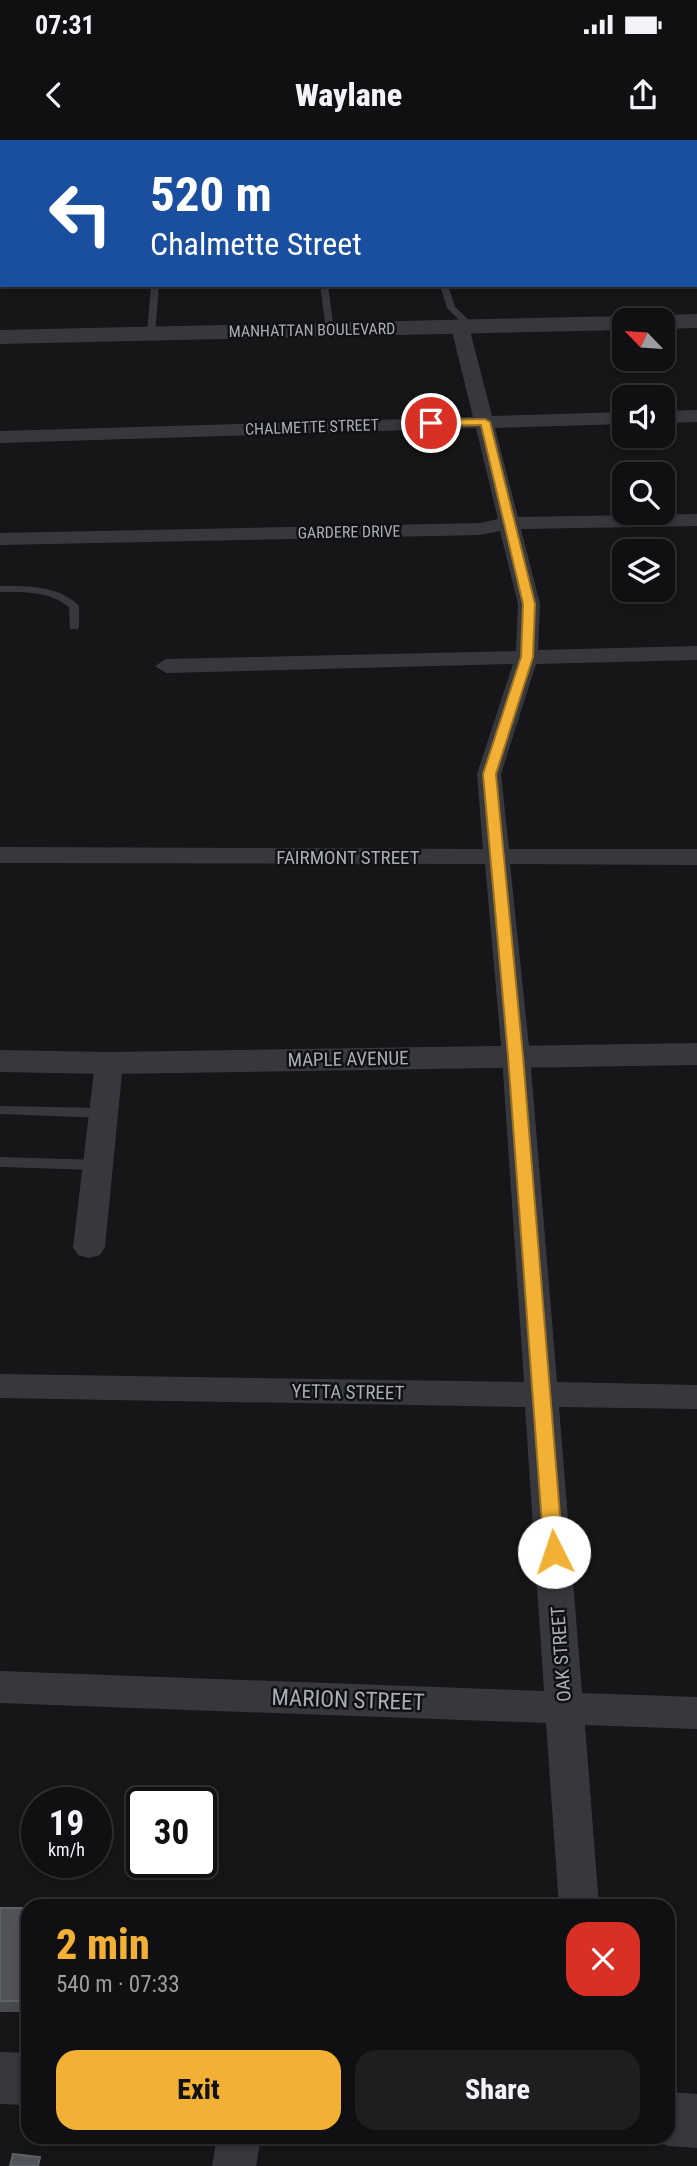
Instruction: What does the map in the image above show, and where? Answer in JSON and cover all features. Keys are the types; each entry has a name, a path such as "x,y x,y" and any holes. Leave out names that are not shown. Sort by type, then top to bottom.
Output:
{"street":[{"path":"676,322 697,321"},
{"name":"MANHATTAN BOULEVARD","path":"0,337 612,323"},
{"name":"OAK STREET","path":"466,327 485,422 529,604 527,657 489,774 516,1056 579,1899"},
{"path":"675,417 697,416"},
{"name":"CHALMETTE STREET","path":"0,437 612,418"},
{"name":"GARDERE DRIVE","path":"0,539 480,528 509,523 697,520"},
{"path":"166,666 697,653"},
{"name":"FAIRMONT STREET","path":"0,855 697,857"},
{"name":"MAPLE AVENUE","path":"0,1061 109,1063 697,1054"},
{"path":"89,1247 109,1063"},
{"name":"YETTA STREET","path":"0,1386 542,1396 697,1396"},
{"name":"MARION STREET","path":"0,1686 697,1713"},
{"path":"0,2078 21,2079"},
{"path":"675,2119 697,2120"},
{"path":"234,2166 238,2144"}],"lane":[{"path":"152,334 155,287"},
{"path":"324,287 330,330"},
{"path":"444,287 451,308 466,327"},
{"path":"0,589 32,590 65,598 74,606 74,627"},
{"path":"0,1110 104,1113"},
{"path":"0,1162 98,1165"}],"building":[{"path":"0,1908 21,1908 21,2001 0,2001"},
{"path":"13,2154 40,2157 38,2166 10,2166"}],"route":[{"path":"431,423 485,422 529,604 527,657 489,774 516,1056 554,1552"}]}
